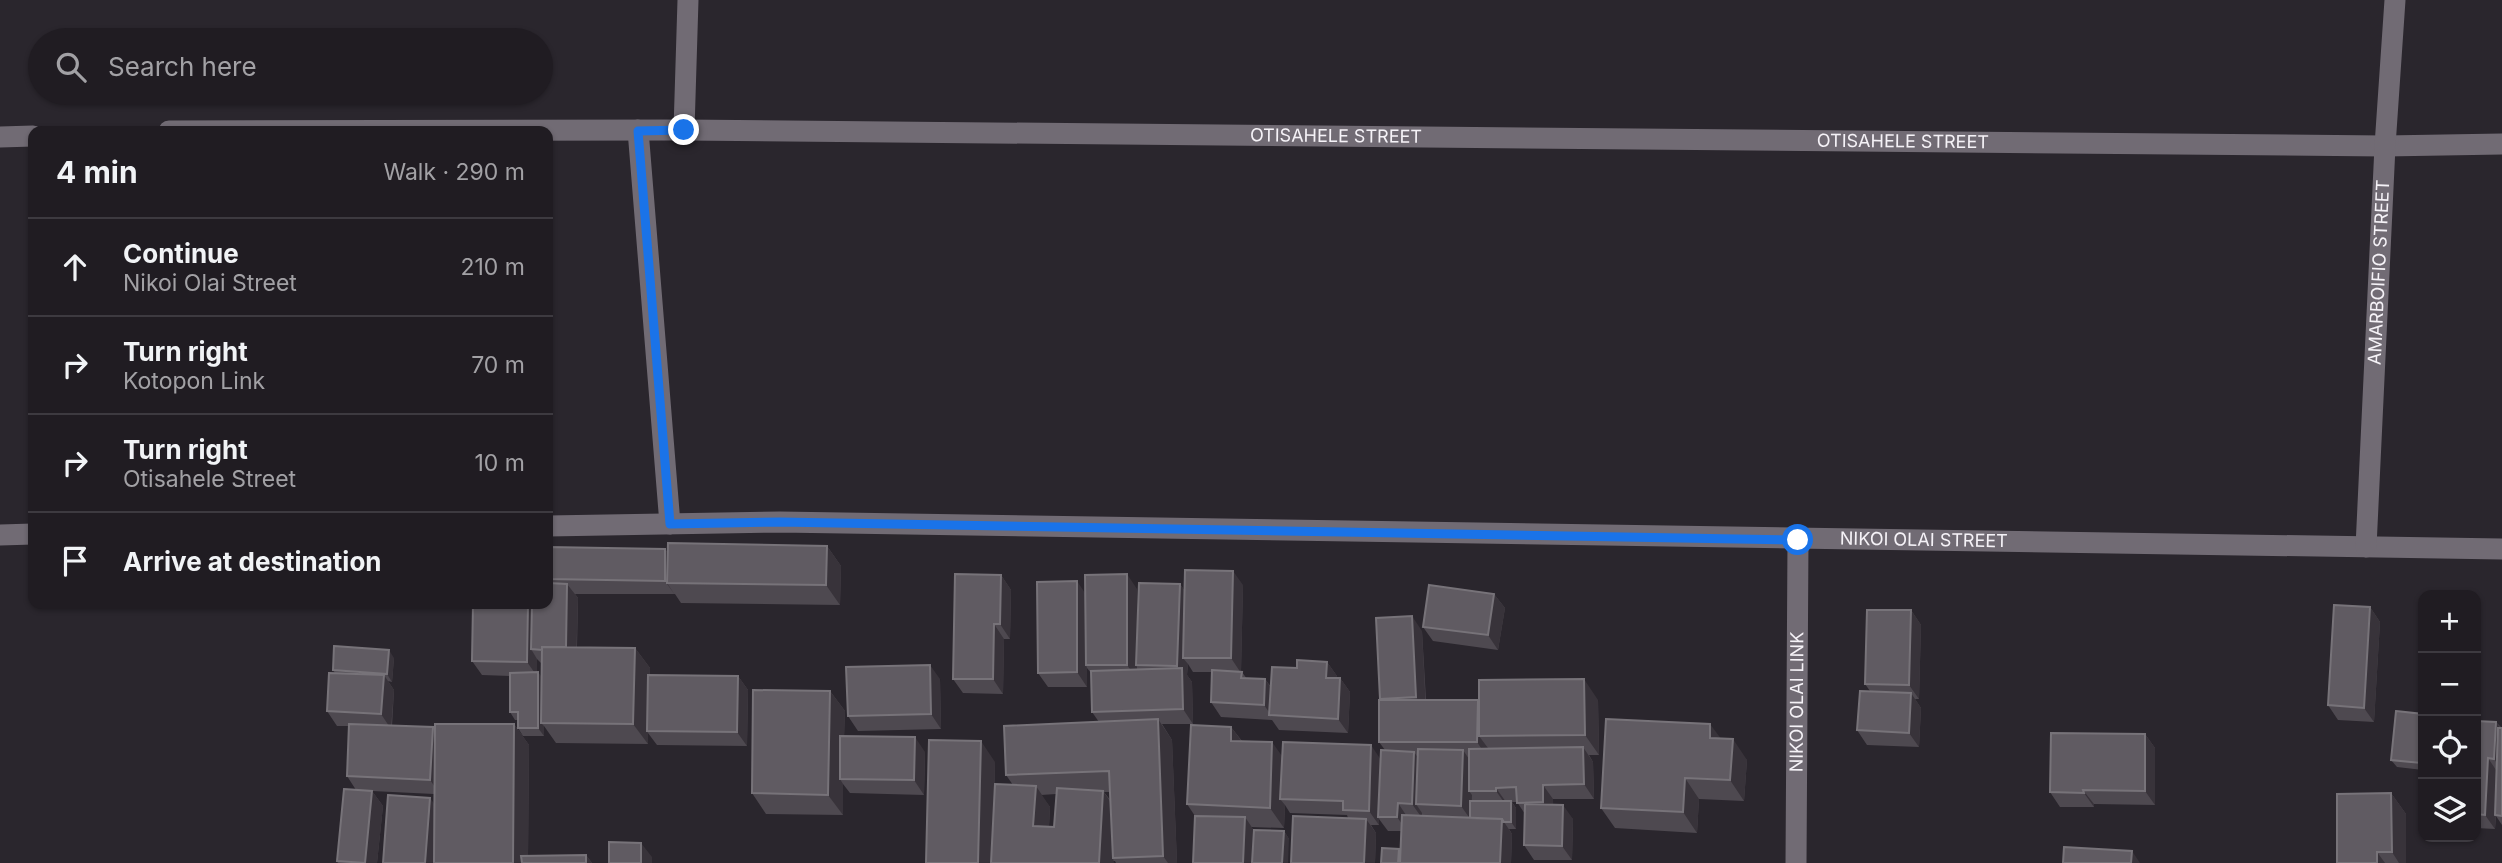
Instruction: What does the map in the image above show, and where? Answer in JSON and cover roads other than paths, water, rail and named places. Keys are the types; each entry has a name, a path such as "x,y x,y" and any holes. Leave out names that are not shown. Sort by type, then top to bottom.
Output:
{"street":[{"path":"684,130 688,0"},
{"name":"AMARBOIFIO STREET","path":"2366,547 2385,146 2395,0"},
{"name":"OTISAHELE STREET","path":"553,131 2385,146 2502,144"},
{"path":"638,131 670,524"},
{"path":"0,137 28,136"},
{"name":"NIKOI OLAI STREET","path":"553,526 807,522 1798,540 2502,549"},
{"path":"0,535 28,534"},
{"name":"NIKOI OLAI LINK","path":"1796,863 1798,540"}]}
